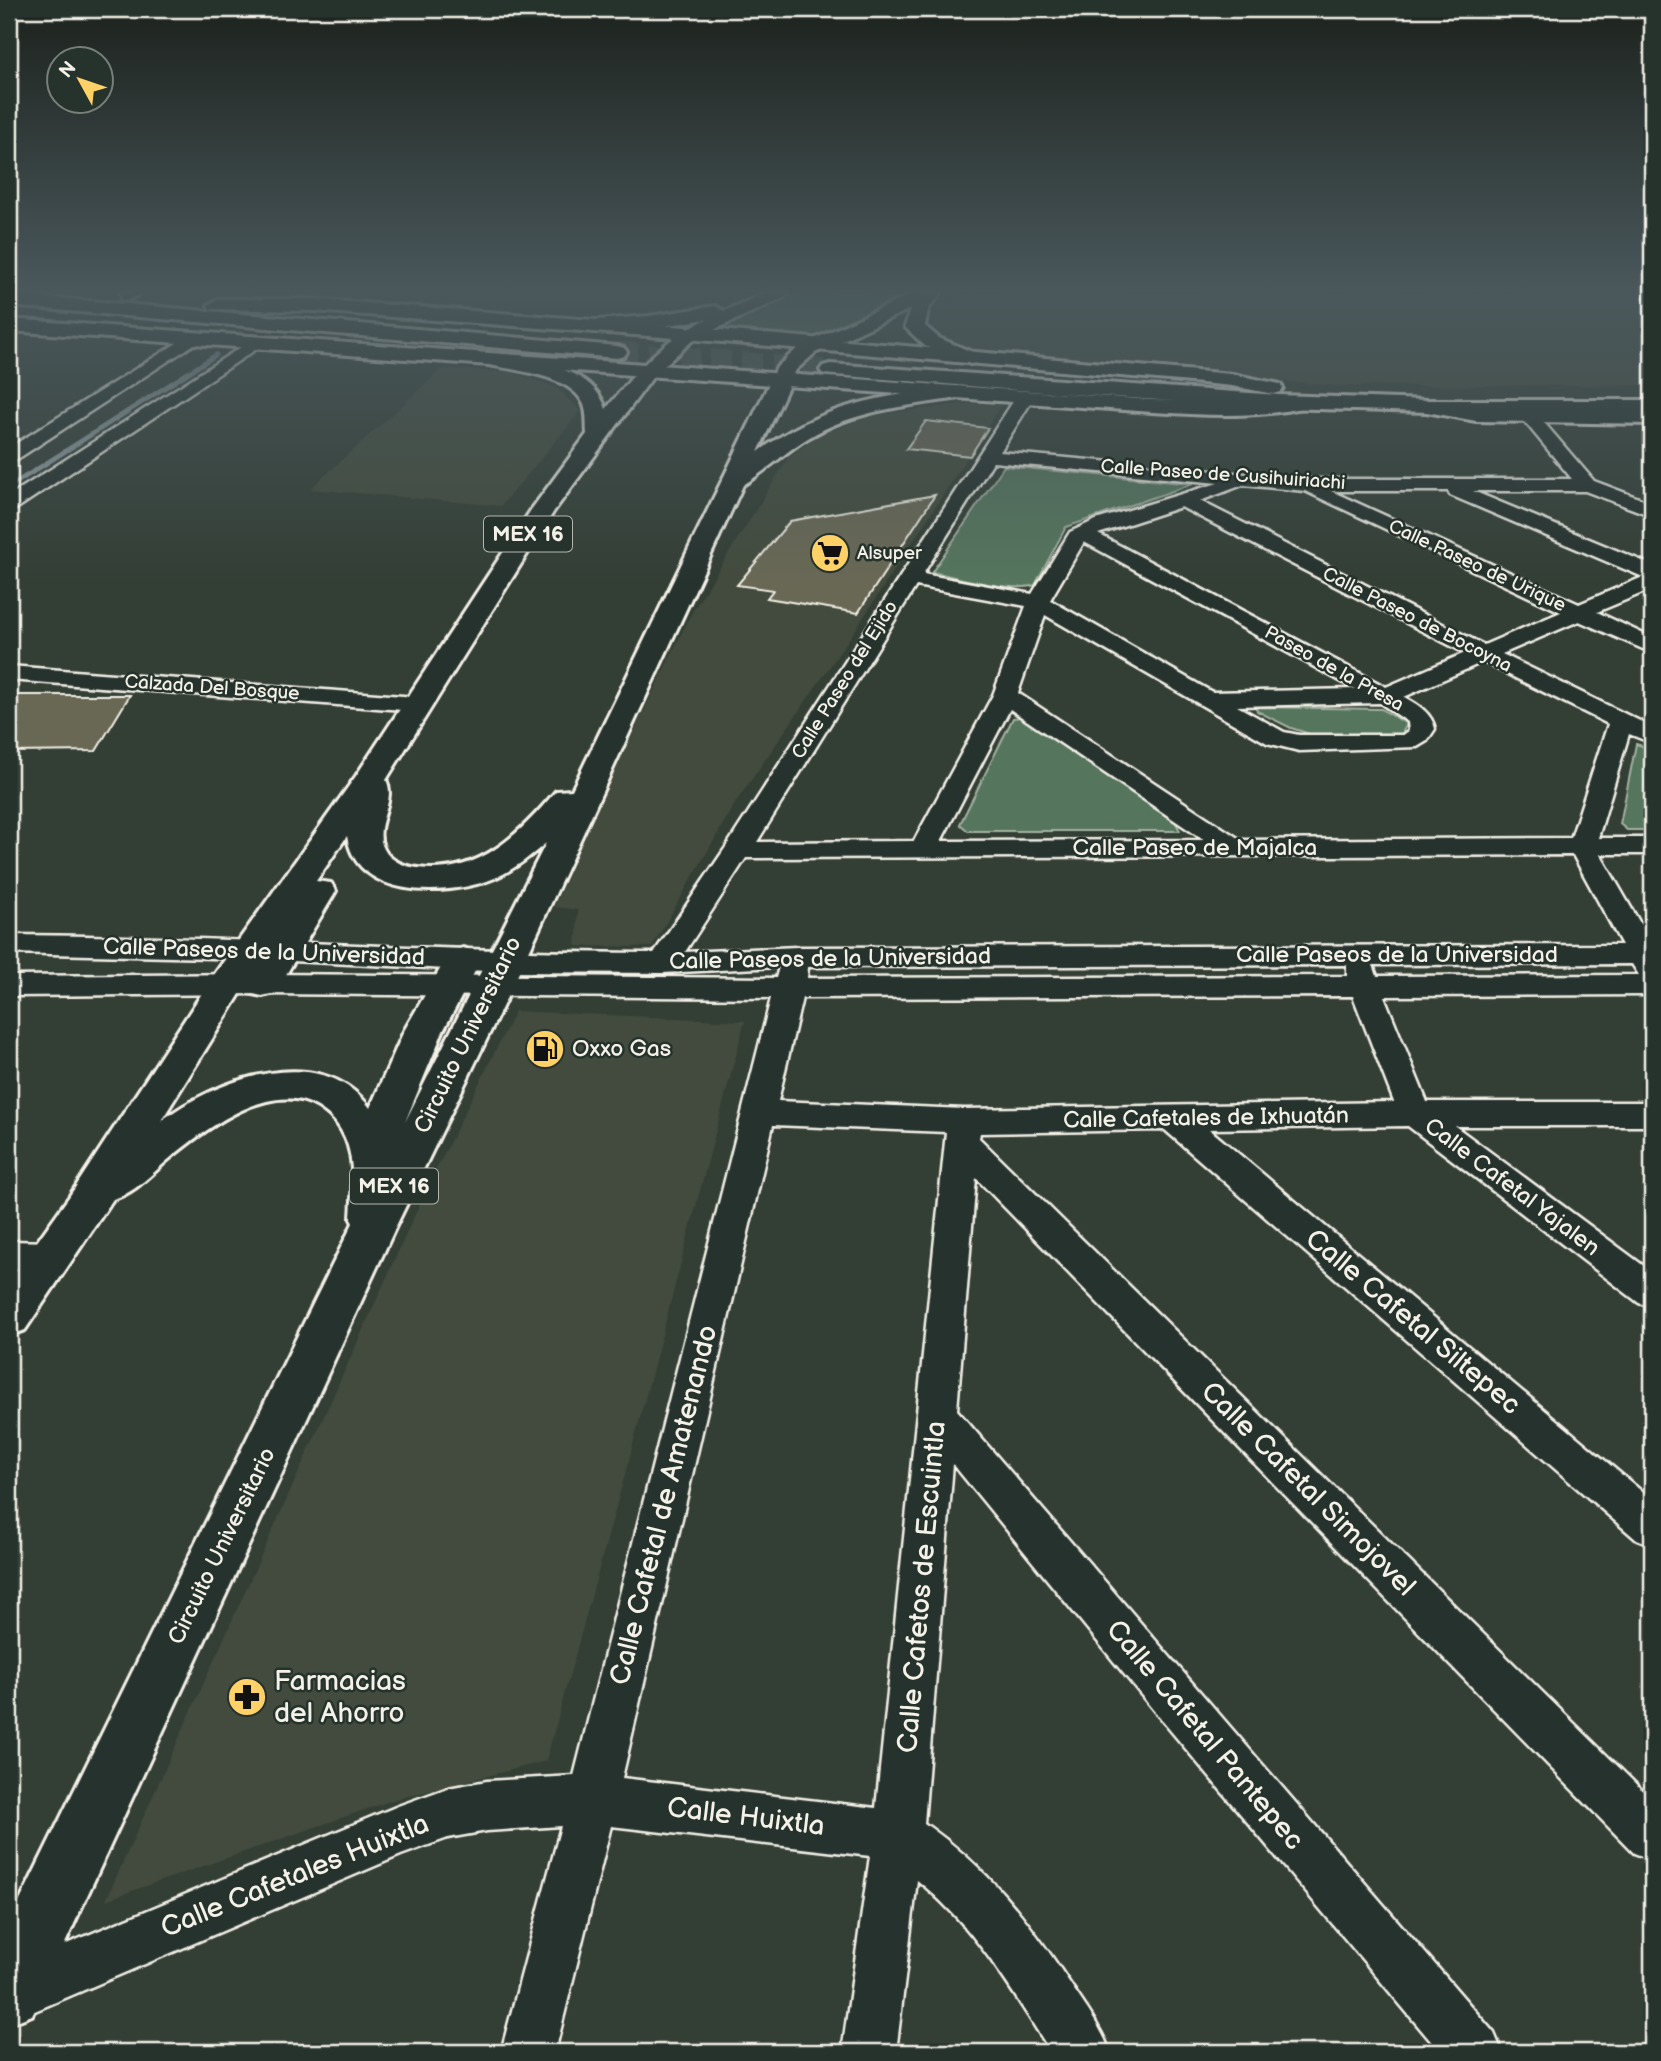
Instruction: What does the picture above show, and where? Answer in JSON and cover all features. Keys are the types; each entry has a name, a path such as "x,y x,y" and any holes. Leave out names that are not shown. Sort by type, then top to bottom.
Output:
{"main road":[{"path":"581,389 591,397 597,412 598,434"},
{"name":"MEX 16","path":"9,1317 256,967 416,704 543,510 598,434 617,389"},
{"name":"Circuito Universitario","path":"9,1994 354,1274 476,973 609,741 731,483 787,389"},
{"path":"916,389 1244,409 1303,402"},
{"path":"1091,389 1303,402 1429,406 1652,406"},
{"path":"1330,389 1631,389"},
{"path":"731,483 802,432 829,419 895,402 959,392"},
{"path":"1429,406 1476,415 1652,418"},
{"path":"371,778 374,792 363,831 365,846 371,857 388,871 426,881 465,878 506,860 541,831 609,741"},
{"path":"256,967 366,815"},
{"path":"372,1156 395,1094 476,973"},
{"path":"84,1209 186,1126 218,1105 264,1087 291,1086 329,1093 345,1105 361,1125 372,1156 373,1228"}],"street":[{"path":"9,456 114,389"},
{"path":"9,505 187,389"},
{"name":"Calle Paseo del Ejido","path":"663,963 738,850 1025,397"},
{"path":"1529,416 1587,485 1652,510"},
{"name":"Calle Paseo de Cusihuiriachi","path":"986,456 1303,485 1587,485"},
{"path":"923,850 1005,695 1038,602 1071,544 1082,533 1249,480"},
{"name":"Calle Paseo de Urique","path":"1303,485 1652,646"},
{"path":"1446,486 1652,573"},
{"name":"Calle Paseo de Bocoyna","path":"1183,500 1484,654 1652,736"},
{"name":"Paseo de la Presa","path":"910,578 1038,602 1267,733 1299,743 1408,742 1418,738 1423,724 1419,718 1384,695 1082,533"},
{"path":"1208,699 1384,695 1652,581"},
{"name":"Calzada Del Bosque","path":"9,673 416,704"},
{"path":"1005,695 1235,848"},
{"path":"1621,721 1582,846 1648,961"},
{"name":"Calle Paseo de Majalca","path":"738,850 1652,846"},
{"name":"Calle Paseos de la Universidad","path":"9,944 256,967 476,973 1361,971 1648,961"},
{"name":"Calle Paseos de la Universidad","path":"9,986 256,967 476,973 663,963 793,972"},
{"name":"Calle Paseos de la Universidad","path":"1361,971 1652,985"},
{"name":"Calle Cafetal Yajalen","path":"1361,971 1415,1114 1652,1292"},
{"name":"Calle Cafetal de Amatenando","path":"528,2052 593,1799 793,972"},
{"name":"Calle Cafetales de Ixhuatán","path":"760,1112 964,1133 1174,1119 1415,1114 1652,1114"},
{"name":"Calle Cafetal Siltepec","path":"1174,1119 1652,1526"},
{"name":"Calle Cafetos de Escuintla","path":"869,2052 898,1835 964,1133"},
{"name":"Calle Cafetal Simojovel","path":"964,1133 1652,1835"},
{"path":"9,1255 51,1256"},
{"name":"Calle Cafetal Pantepec","path":"938,1416 1171,1696 1475,2052"},
{"name":"Calle Huixtla","path":"593,1799 898,1835"},
{"name":"Calle Cafetales Huixtla","path":"9,1994 398,1831 448,1813 487,1805 593,1799"},
{"path":"898,1835 936,1862 969,1892 1005,1936 1083,2052"}],"shaded area":[{"path":"420,389 557,389 581,411 501,506 310,489"},
{"path":"969,403 1002,404 858,626 736,802 652,947 576,946 578,910 554,907 604,793 692,612 789,457 816,437 868,416"},
{"path":"515,1011 745,1021 546,1761 393,1800 106,1900 425,1192"}],"green space":[{"path":"1004,466 1193,484 1066,527 1035,585 999,586 932,572"},
{"path":"1256,707 1381,709 1407,724 1401,735 1313,735 1291,728 1257,711"},
{"path":"1022,717 1175,821 1180,831 968,831 960,824 1013,718"},
{"path":"1636,744 1652,749 1652,830 1627,830 1620,824"}],"building":[{"path":"926,421 988,428 970,456 906,449"},
{"name":"Alsuper","path":"935,495 858,613 767,598 773,590 737,585 790,521"},
{"path":"9,695 130,695 96,751 9,752"}],"waterway":[{"path":"9,487 162,389"}],"place":[{"name":"Alsuper","path":"830,553"},
{"name":"Oxxo Gas","path":"545,1049"},
{"name":"Farmacias del Ahorro","path":"247,1697"}]}
